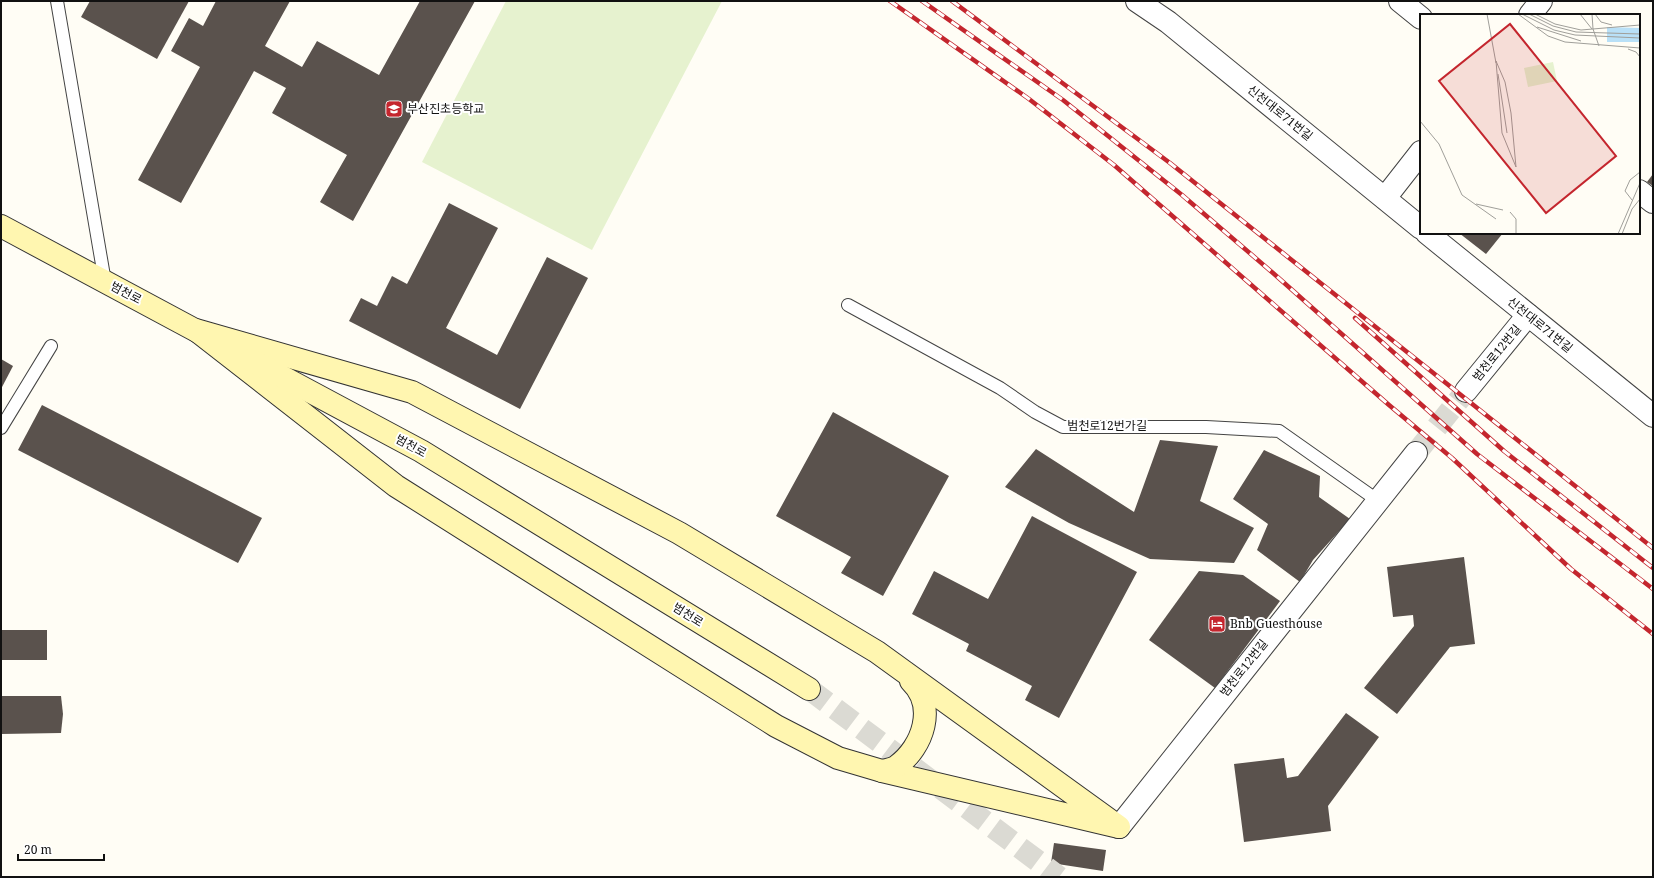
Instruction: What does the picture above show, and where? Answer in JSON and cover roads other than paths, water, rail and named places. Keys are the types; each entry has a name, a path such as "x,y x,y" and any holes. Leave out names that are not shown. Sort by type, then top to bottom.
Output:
{"main road":[{"name":"범천로","path":"1,226 421,451 809,689"},
{"path":"196,330 412,392 679,533 877,652 1119,827"},
{"path":"196,330 396,486 776,726 838,758 882,771 1119,827"},
{"path":"877,652 913,682 925,704 925,726 914,749 896,767 882,771"}],"street":[{"name":"신천대로71번길","path":"1137,1 1168,22 1420,227"},
{"path":"1400,1 1420,17"},
{"path":"1531,14 1541,1"},
{"path":"1385,198 1420,153"},
{"path":"1640,192 1653,202"},
{"name":"신천대로71번길","path":"1428,234 1653,416"},
{"name":"범천로12번길","path":"1466,391 1528,315"},
{"name":"범천로12번길","path":"1119,827 1377,500 1416,453"}],"lane":[{"path":"57,1 105,282"},
{"name":"범천로12번가길","path":"848,305 1000,388 1062,427 1206,427 1279,431 1377,500"},
{"path":"1,428 51,346"}],"tunnel":[{"path":"1416,453 1466,391"},
{"path":"809,689 1059,877"}],"railway":[{"path":"890,1 1029,99 1114,165 1389,405 1452,458 1571,569 1653,634"},
{"path":"922,1 1063,100 1182,195 1273,273 1477,454 1653,589"},
{"path":"952,1 1170,163 1653,548"},
{"path":"1355,318 1504,451 1653,568"}],"place":[{"name":"부산진초등학교","path":"394,109"},
{"name":"Bnb Guesthouse","path":"1217,624"}]}
